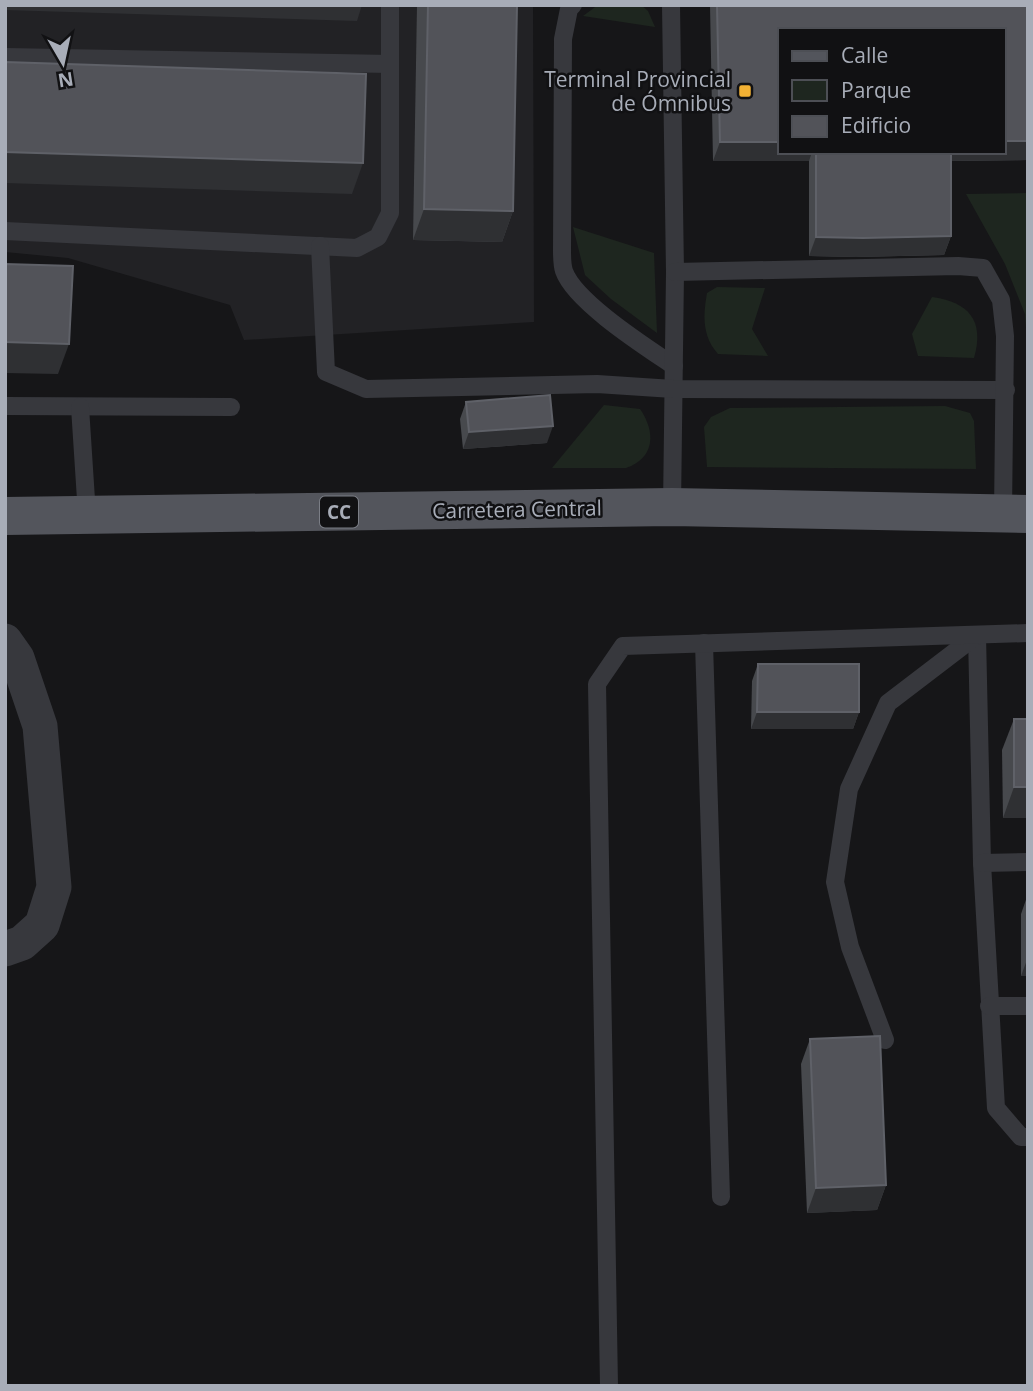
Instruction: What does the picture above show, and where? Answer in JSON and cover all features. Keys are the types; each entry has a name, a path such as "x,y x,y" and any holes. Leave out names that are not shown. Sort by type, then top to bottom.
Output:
{"main road":[{"name":"Carretera Central","path":"5,516 672,508 1015,514"}],"street":[{"path":"5,641 18,658 40,726 54,887 42,925 22,943 5,949"}],"lane":[{"path":"5,231 357,248 378,237 390,213 390,5"},
{"path":"573,5 569,9 563,39 564,271 578,293 631,337 674,366"},
{"path":"671,5 676,272 672,508"},
{"path":"5,57 390,64"},
{"path":"320,246 326,372 366,389 597,384 673,389 1006,390"},
{"path":"676,272 958,266 983,268 1001,300 1015,514"},
{"path":"5,406 232,407"},
{"path":"80,407 88,515"},
{"path":"609,1386 597,684 623,646 1028,633"},
{"path":"977,635 982,863 996,1108 1021,1137 1028,1137"},
{"path":"885,1040 850,947 835,882 849,789 888,703 977,635"},
{"path":"704,643 721,1198"},
{"path":"982,863 1028,862"},
{"path":"989,1006 1028,1006"}],"shaded area":[{"path":"5,5 533,5 534,322 244,340 230,305 68,258 5,252"}],"green space":[{"path":"598,5 641,5 648,11 655,27 583,16"},
{"path":"1028,193 1028,355 1025,314 1005,264 966,194"},
{"path":"573,227 654,253 657,333 611,299 585,275"},
{"path":"717,287 765,288 752,329 768,356 718,354 709,340 705,325 707,293"},
{"path":"932,297 955,303 971,315 977,333 974,358 918,356 912,334"},
{"path":"604,405 640,409 650,435 650,443 643,458 626,468 552,468"},
{"path":"945,406 970,413 974,421 976,469 707,467 704,427 711,417 730,408"}],"building":[{"path":"428,5 517,5 513,211 424,209"},
{"name":"Terminal Provincial de Ómnibus","path":"717,5 1028,5 1028,141 1005,141 1005,28 778,28 778,142 720,142"},
{"path":"5,62 366,74 363,163 5,152"},
{"path":"816,154 951,154 951,236 816,237"},
{"path":"5,264 73,266 69,344 5,342"},
{"path":"550,395 553,426 469,432 466,402"},
{"path":"758,664 859,664 859,712 757,712"},
{"path":"1014,719 1028,719 1028,787 1014,787"},
{"path":"880,1036 886,1185 816,1188 810,1039"}],"place":[{"name":"Terminal Provincial de Ómnibus","path":"745,91"}]}
